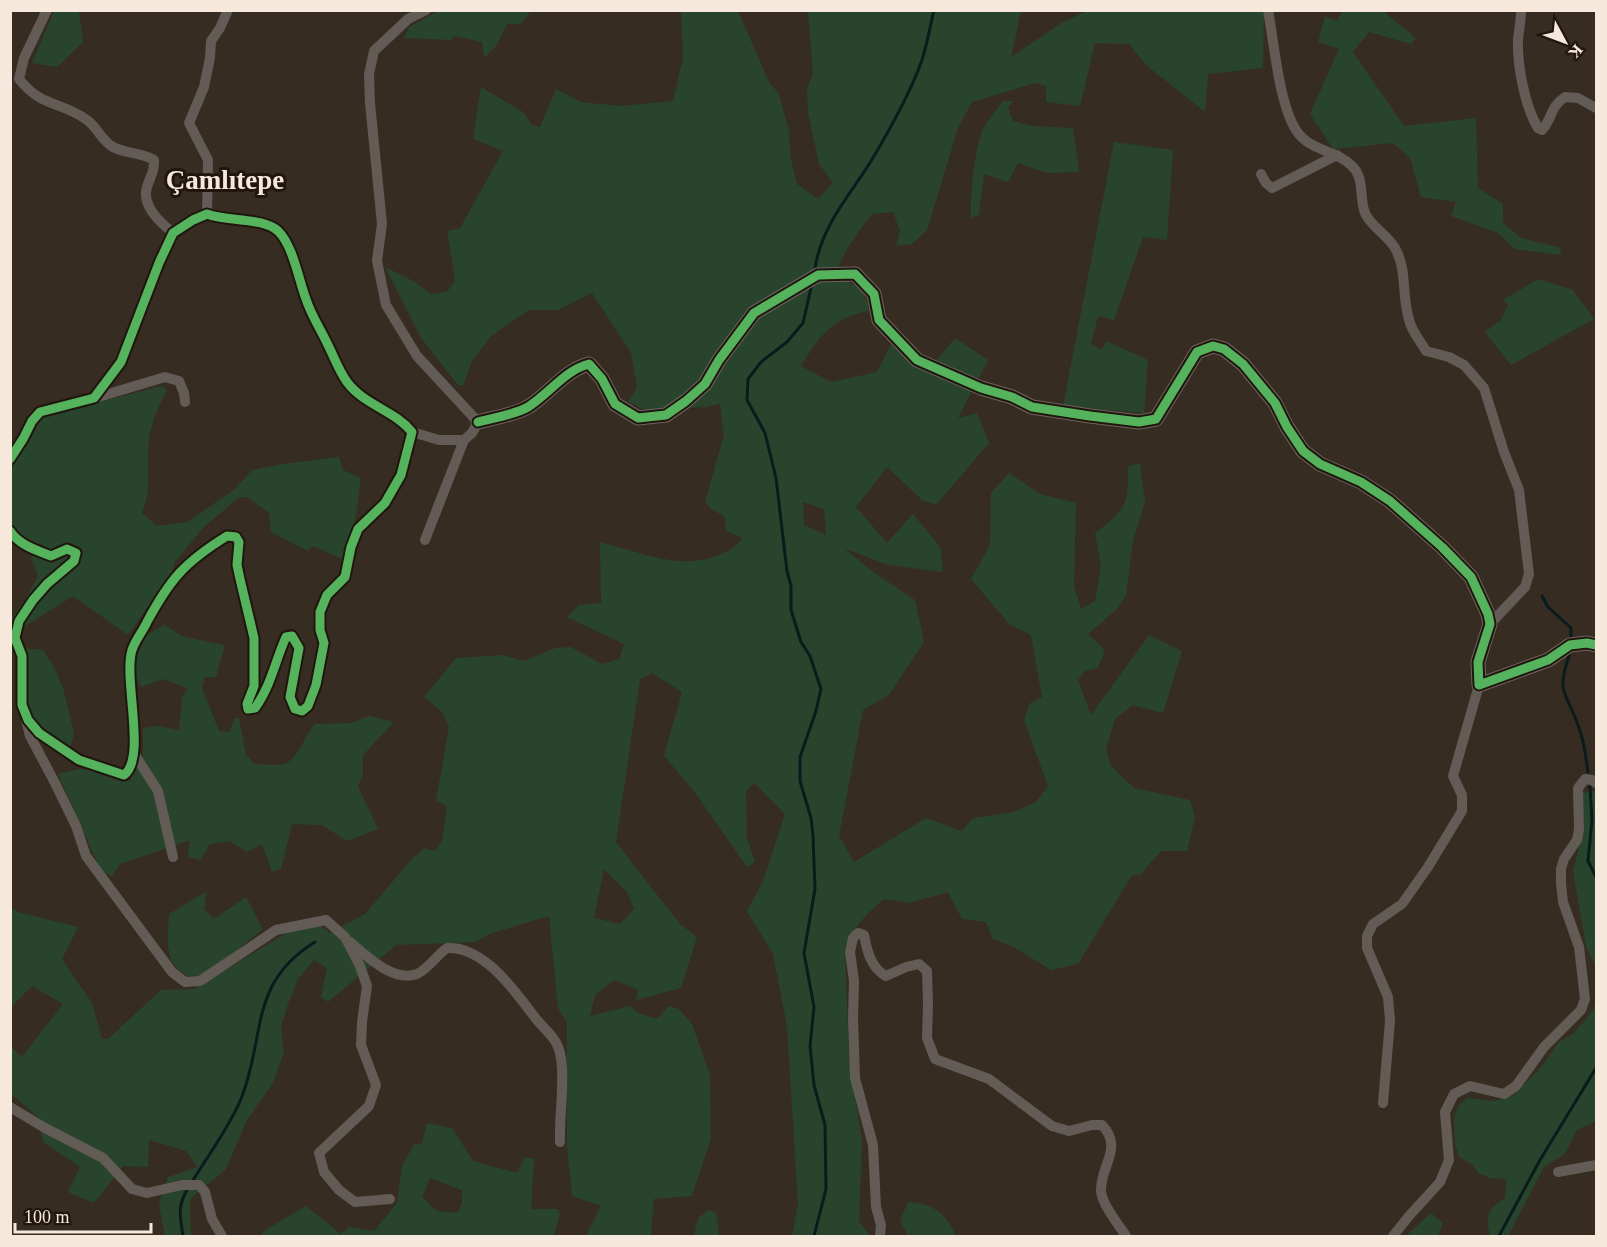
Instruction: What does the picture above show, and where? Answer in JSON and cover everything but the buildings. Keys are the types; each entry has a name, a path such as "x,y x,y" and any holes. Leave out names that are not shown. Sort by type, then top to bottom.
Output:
{"street":[{"path":"47,10 24,58 19,79 30,92 45,102 87,120 113,147 147,155 154,160 155,169 147,187 146,199 159,221 173,234"},
{"path":"207,214 208,160 189,123 204,87 211,41 228,10"},
{"path":"426,10 408,19 374,51 369,74 382,224 377,261 386,306 417,356 478,422"},
{"path":"1268,10 1284,102 1294,128 1304,140 1325,153 1337,154 1354,167 1367,218 1387,236 1401,263 1410,324 1426,351 1449,357 1464,365 1484,388 1504,452 1519,490 1529,574 1525,587 1490,624 1478,662 1479,685 1453,776 1462,795 1462,811 1402,904 1373,924 1367,936 1367,948 1388,997 1390,1021 1383,1102"},
{"path":"1521,10 1518,42 1522,77 1526,100 1538,128 1542,130 1548,124 1554,104 1564,97 1578,98 1596,108"},
{"path":"1260,174 1272,188 1337,154"},
{"path":"94,398 121,362 159,263 173,234 193,220 207,214 219,219 267,225 279,231 287,245 307,302 346,380 358,395 405,423 412,432 439,440 464,440"},
{"path":"425,540 464,440 472,433 478,422 526,408 577,367 589,364 602,379 615,404 638,418 666,415 705,384 719,360 754,313 818,275 855,273 874,294 879,320 917,360 981,388 1012,397 1032,406 1139,422 1156,419 1197,352 1213,346 1224,349 1243,364 1275,403 1303,451 1320,464 1361,482 1390,501 1472,577 1490,624"},
{"path":"10,459 32,421 40,412 165,377 179,381 185,402"},
{"path":"22,705 28,720 39,733 79,760 124,775 127,773 132,764 134,752 133,708 129,679 132,650 171,582 188,563 227,536 236,537 239,542 237,565 254,638 254,686 247,704 248,709 255,708 261,699 270,682 286,637 292,636 299,648 290,697 295,709 302,711 309,706 316,685 324,643 320,630 320,612 327,596 345,577 351,547 358,530 385,503 401,475 412,432"},
{"path":"10,531 14,537 30,548 51,556 67,549 75,553 74,561 47,584 19,621 13,639 22,656 22,705 30,736 56,783 76,826 86,856 172,972 185,981 200,981 276,930 326,920 381,967 396,974 417,974 447,948 463,949 484,960 519,995 556,1041 561,1060 560,1142"},
{"path":"1479,685 1548,660 1570,645 1587,643 1596,645"},
{"path":"134,752 158,791 173,857"},
{"path":"1393,1236 1440,1182 1449,1160 1445,1112 1454,1094 1470,1086 1504,1094 1516,1086 1539,1052 1556,1032 1581,1010 1586,999 1579,947 1563,902 1561,869 1579,829 1578,788 1585,779 1596,783"},
{"path":"880,1236 873,1145 855,1078 854,981 850,952 853,938 858,933 864,935 874,967 886,976 914,964 924,967 927,972 927,1038 935,1059 989,1078 1052,1126 1070,1131 1092,1125 1102,1125 1110,1134 1112,1144 1101,1192 1109,1210 1126,1236"},
{"path":"345,938 360,966 367,986 361,1045 376,1085 369,1106 319,1153 324,1172 339,1190 355,1202 390,1199"},
{"path":"10,1107 103,1158 132,1189 147,1193 182,1185 199,1185 204,1192 212,1219 222,1236"},
{"path":"1558,1172 1596,1166"}],"green space":[{"path":"54,11 79,11 83,42 57,67 32,63"},
{"path":"438,11 531,11 521,24 507,24 496,46 484,58 482,42 454,36 451,40 404,38 409,27"},
{"path":"678,11 738,11 769,82 779,94 789,131 791,160 797,184 818,199 833,183 819,164 808,113 807,89 813,73 808,11 1023,11 1020,15 1011,57 1063,22 1087,11 1264,11 1263,68 1208,74 1205,112 1146,65 1129,44 1095,43 1080,106 1046,102 1046,86 1035,83 972,102 958,128 927,230 912,244 896,246 900,231 893,212 872,214 845,253 834,280 847,282 858,288 868,304 869,311 836,323 814,345 801,366 831,382 877,372 891,344 917,367 929,370 955,338 988,360 958,418 977,413 989,443 936,505 922,500 887,467 856,507 887,543 913,514 941,548 943,572 888,565 844,548 876,574 915,600 924,642 889,695 863,710 839,836 854,862 926,818 962,831 973,818 1014,812 1036,802 1048,786 1024,720 1029,704 1042,697 1031,635 1010,625 971,579 990,545 991,493 1009,473 1040,494 1076,503 1074,586 1081,609 1095,601 1101,565 1095,533 1124,505 1128,489 1128,466 1140,463 1145,502 1133,541 1126,596 1117,609 1088,634 1105,650 1098,668 1085,671 1078,680 1091,715 1149,635 1182,651 1163,713 1132,705 1115,719 1106,749 1111,766 1134,788 1190,800 1195,817 1187,851 1161,851 1140,875 1132,875 1078,964 1051,970 1012,946 993,939 986,922 962,919 948,892 909,903 884,899 872,909 857,926 845,947 849,1056 862,1141 859,1222 871,1236 792,1236 798,1204 787,1026 773,954 747,911 763,881 785,814 754,783 746,791 747,838 755,862 747,867 694,791 664,756 682,692 652,673 640,679 616,842 680,924 697,937 681,988 636,1000 638,990 614,980 595,995 590,1016 630,1006 638,1013 657,1019 669,1006 679,1009 692,1024 710,1075 711,1138 692,1196 654,1199 651,1236 586,1236 601,1206 572,1196 567,1147 567,1023 558,1008 549,916 489,934 476,942 396,945 328,1002 321,997 327,968 314,960 298,979 288,1004 281,1027 284,1052 273,1083 247,1120 226,1169 190,1199 191,1236 165,1236 159,1204 168,1177 197,1167 186,1151 149,1140 148,1167 123,1166 94,1203 68,1192 80,1167 43,1142 38,1117 10,1093 11,1047 22,1057 63,1004 32,986 11,1007 11,907 18,912 78,927 62,959 92,1003 102,1039 108,1039 161,990 194,989 288,932 319,925 330,933 365,914 411,860 424,848 435,851 442,841 447,806 436,801 449,727 442,712 424,697 456,658 503,655 524,661 555,648 571,647 602,664 619,659 624,644 567,617 579,605 601,603 600,542 659,558 686,561 714,557 731,549 743,538 726,531 725,517 711,509 705,502 724,435 720,404 645,410 628,402 637,388 631,353 592,293 558,310 529,310 491,336 472,361 463,386 458,385 421,338 385,267 415,282 431,294 447,292 455,281 447,231 460,228 503,151 473,139 481,87 523,112 532,125 540,127 556,89 581,102 620,106 673,101 683,58 681,13","holes":["803,502 824,509 826,535 804,525","604,869 627,892 634,909 620,924 594,918"]},
{"path":"1343,11 1383,11 1416,38 1411,44 1369,32 1353,52 1404,126 1476,118 1478,188 1503,204 1503,223 1521,238 1561,248 1560,255 1515,249 1498,233 1451,216 1456,202 1421,197 1410,158 1393,143 1333,149 1310,114 1339,49 1318,42 1325,16 1336,21"},
{"path":"1003,101 1013,101 1008,108 1013,121 1032,126 1073,128 1079,172 1047,173 1018,163 1008,182 984,174 979,215 971,218 973,177 980,137 987,122"},
{"path":"1114,142 1173,150 1167,240 1143,237 1114,320 1098,316 1091,344 1102,350 1106,341 1148,360 1144,413 1063,406"},
{"path":"1538,279 1573,290 1594,319 1511,365 1485,332 1501,320 1508,305 1503,300"},
{"path":"162,386 167,390 151,427 148,489 142,513 157,526 187,522 234,490 252,470 339,457 343,470 361,478 354,529 342,559 313,546 308,551 271,532 269,513 247,497 238,498 202,529 175,562 172,572 128,635 73,596 11,635 11,618 24,602 38,576 31,558 42,545 20,537 11,525 11,470 40,417"},
{"path":"164,625 184,637 225,645 216,677 205,677 202,688 219,731 229,732 235,718 239,718 246,755 255,764 281,765 289,761 298,752 315,724 351,723 369,716 394,722 363,755 363,775 358,786 378,829 347,841 322,825 292,824 281,869 272,872 262,844 247,852 229,841 210,844 200,860 188,857 190,840 120,864 112,876 101,871 58,774 78,769 93,769 115,779 130,781 143,754 143,728 157,726 179,730 182,697 188,689 164,679 141,687 134,674 137,656 147,635"},
{"path":"25,648 43,650 53,665 63,688 74,734 70,748 37,725 29,711"},
{"path":"1596,791 1596,980 1595,966 1586,946 1573,871 1584,829 1582,793"},
{"path":"207,891 204,909 214,919 246,897 263,929 212,969 198,976 187,975 175,966 170,956 169,914"},
{"path":"1596,998 1596,1121 1577,1130 1565,1154 1544,1167 1508,1236 1490,1236 1489,1214 1494,1205 1505,1198 1506,1179 1490,1178 1478,1173 1473,1165 1459,1157 1455,1144 1454,1117 1459,1105 1467,1098 1495,1101 1514,1095 1540,1069 1559,1042 1573,1034 1593,1010"},
{"path":"427,1123 452,1128 473,1161 517,1173 525,1157 534,1159 531,1209 557,1209 560,1214 554,1236 261,1236 264,1231 306,1206 341,1234 349,1227 374,1231 397,1203 402,1166 414,1144 422,1144","holes":["430,1178 462,1190 462,1202 458,1213 437,1211 422,1197"]},
{"path":"908,1202 932,1207 938,1211 956,1236 908,1236 900,1221"},
{"path":"709,1210 716,1213 719,1236 694,1236 698,1218"},
{"path":"1431,1213 1443,1223 1438,1236 1410,1236 1408,1234"}],"waterway":[{"path":"815,268 819,251 832,221 877,151 907,95 922,60 934,10"},
{"path":"811,288 803,323 787,342 761,362 748,379 747,400 765,433 776,478 787,571 791,586 791,610 801,642 810,656 821,689 800,757 800,781 811,818 815,889 804,953 814,1007 810,1046 814,1085 825,1125 826,1189 814,1236"},
{"path":"1542,596 1548,607 1571,628 1571,636"},
{"path":"1570,653 1564,676 1564,691 1582,736 1588,772"},
{"path":"1590,787 1592,820 1588,861 1596,877"},
{"path":"192,1182 241,1099 249,1076 262,1013 269,993 279,975 294,958 315,942"},
{"path":"1499,1236 1540,1160 1596,1068"},
{"path":"183,1236 181,1206 188,1188"}],"cycle path":[{"path":"10,459 32,421 40,412 94,398 121,362 173,233 207,214 263,224 278,231 288,245 311,311 344,378 354,390 397,418 412,432 401,475 385,503 358,529 351,547 345,577 327,595 320,612 320,630 324,643 316,685 308,706 302,711 295,709 290,697 299,648 292,636 286,637 260,700 255,708 248,709 247,704 254,686 254,638 237,565 239,542 236,537 227,536 189,563 171,583 133,646 130,679 134,752 131,766 124,775 79,760 39,733 28,720 22,705 22,656 15,638 19,621 47,584 74,561 76,553 67,549 51,556 23,543 10,531"},
{"path":"478,422 528,407 572,371 589,364 602,379 615,404 638,418 666,415 705,384 719,360 754,313 818,275 855,274 874,294 879,320 917,360 1032,407 1139,422 1156,419 1197,352 1213,346 1224,349 1243,364 1275,403 1303,451 1320,464 1361,482 1390,501 1442,547 1471,577 1488,614 1490,624 1478,662 1479,685 1548,660 1570,645 1587,643 1596,645"}],"district":[{"name":"Çamlıtepe","path":"225,180"}]}
